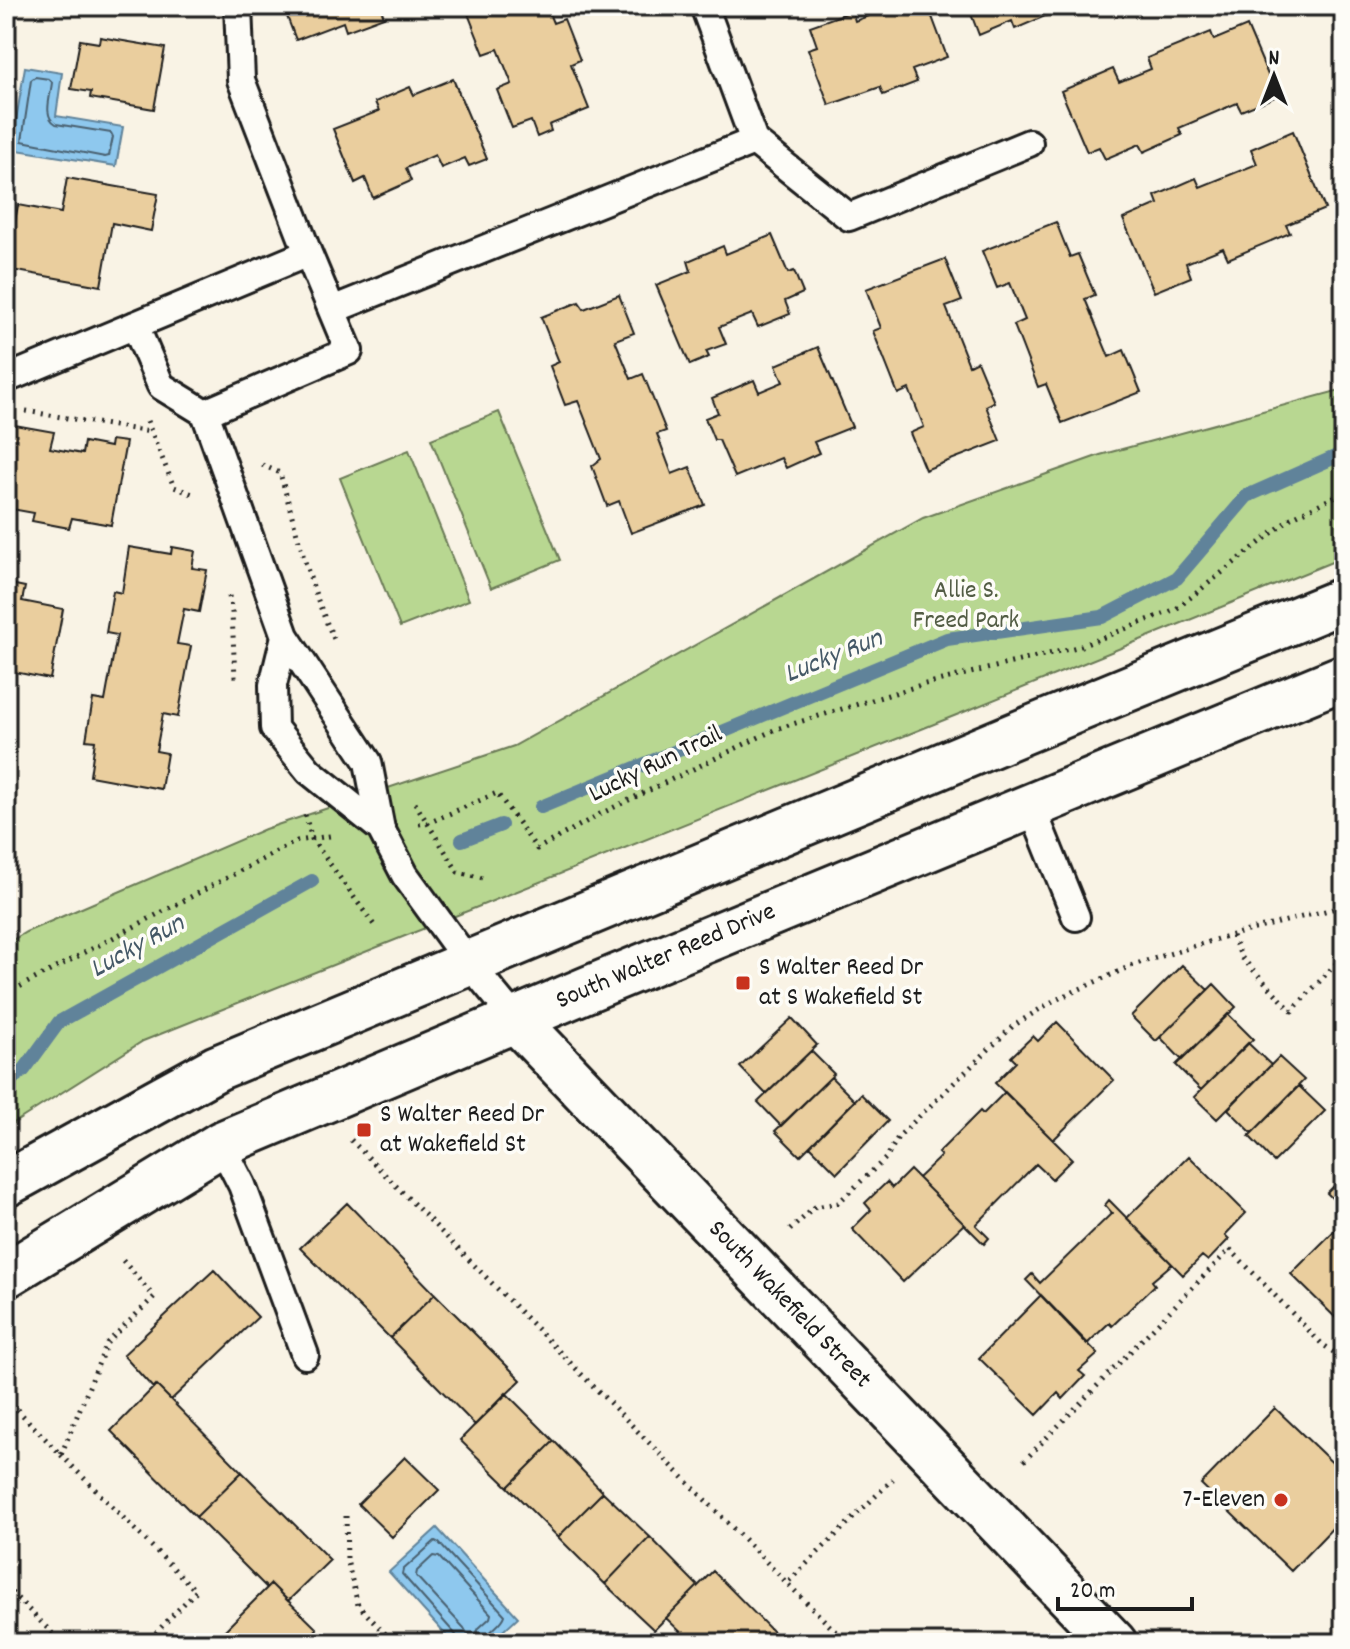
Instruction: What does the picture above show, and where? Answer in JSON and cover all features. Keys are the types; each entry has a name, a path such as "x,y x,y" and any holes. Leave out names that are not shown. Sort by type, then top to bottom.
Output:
{"main road":[{"path":"6,1184 217,1068 1344,600"},
{"name":"South Walter Reed Drive","path":"6,1275 221,1144 1344,677"},
{"name":"South Wakefield Street","path":"516,1020 1114,1643"}],"lane":[{"path":"205,413 349,351 241,80 238,6"},
{"path":"704,6 754,141 849,217 1029,143"},
{"path":"332,310 754,141"},
{"path":"6,379 308,253"},
{"path":"135,325 161,386 205,413 285,636 368,762 381,829"},
{"path":"285,636 273,685 274,728 309,771 381,829"},
{"path":"1031,806 1076,917"},
{"name":"South Wakefield Street","path":"381,829 405,875 469,963 516,1020"},
{"path":"221,1144 242,1185 305,1355"}],"path":[{"path":"21,410 151,432"},
{"path":"146,418 174,487 203,498"},
{"name":"Lucky Run Trail","path":"6,994 297,841 428,823 497,793 537,849 600,814 776,729 921,685 1081,646 1176,609 1291,518 1344,492"},
{"path":"228,585 235,690"},
{"path":"303,808 312,839 374,925"},
{"path":"790,1230 815,1207 838,1203 887,1157 898,1137 1013,1026 1053,1001 1133,965 1344,906"},
{"path":"1232,936 1242,958 1292,1011 1344,955"},
{"path":"351,1140 847,1643"},
{"path":"1024,1461 1230,1249 1322,1344 1344,1356"},
{"path":"61,1455 107,1343 154,1297 116,1252"},
{"path":"6,1398 196,1591 146,1643"},
{"path":"787,1583 926,1447"},
{"path":"346,1516 347,1560 358,1605 394,1643"},
{"path":"6,1587 62,1643"}],"green space":[{"name":"Allie S. Freed Park","path":"1344,389 1344,557 143,1041 6,1128 6,944 26,932 265,829 514,746 923,518 1100,455"},
{"path":"499,412 560,560 491,588 431,439"},
{"path":"409,450 469,600 400,627 340,478"}],"water":[{"path":"25,67 62,73 56,116 123,127 116,166 11,149"},
{"path":"437,1528 518,1617 490,1643 453,1643 389,1572"}],"building":[{"path":"283,6 380,6 384,17 346,31 343,22 296,40"},
{"path":"465,6 546,6 553,23 564,19 580,60 571,64 589,109 549,125 551,131 537,137 531,121 512,128 497,90 512,84 498,49 484,54"},
{"path":"883,6 928,6 947,57 912,70 917,82 883,95 880,87 829,105 808,49 817,46 810,26 852,11 855,21 884,10"},
{"path":"968,6 1055,6 1057,11 1015,29 1012,21 979,35"},
{"path":"1247,26 1277,96 1241,111 1237,103 1179,128 1182,135 1144,152 1140,144 1105,159 1099,147 1087,152 1061,91 1113,69 1119,82 1151,69 1147,58 1211,32 1214,40"},
{"path":"100,37 165,48 154,109 90,98 91,92 71,89 80,40 99,43"},
{"path":"453,79 487,159 469,166 465,158 441,168 435,155 406,168 411,181 373,198 365,178 355,183 333,129 379,111 375,102 410,87 414,95"},
{"path":"1293,131 1325,209 1286,225 1290,233 1228,259 1223,248 1186,263 1191,277 1154,292 1123,219 1158,204 1155,196 1196,178 1200,187 1257,164 1251,149"},
{"path":"67,178 158,194 151,231 112,223 101,286 6,269 18,205 61,213"},
{"path":"1056,222 1070,257 1078,254 1095,295 1085,299 1109,357 1124,350 1141,392 1062,423 1046,384 1038,387 1014,325 1025,320 1010,283 997,288 982,251"},
{"path":"772,235 788,273 794,271 803,293 785,301 790,314 758,327 752,314 719,327 726,344 706,351 709,357 690,365 656,285 691,271 688,261 723,246 726,254"},
{"path":"945,259 962,301 946,307 969,365 977,361 994,402 986,406 1000,441 925,470 910,433 924,427 909,389 898,394 873,331 881,328 866,289"},
{"path":"619,295 634,333 615,340 631,379 643,374 666,431 657,434 672,474 690,467 705,505 631,533 619,501 607,506 592,466 601,459 578,401 565,405 550,366 559,362 541,317 579,302 584,309"},
{"path":"818,347 852,427 814,442 819,453 786,468 781,458 735,477 719,440 714,440 705,418 718,413 712,398 754,380 759,392 783,382 776,365"},
{"path":"9,424 54,432 50,448 82,454 84,442 110,447 111,440 126,442 111,525 72,518 69,528 32,521 34,513 6,508"},
{"path":"129,547 171,554 172,547 195,551 192,568 207,570 199,612 184,609 177,644 191,646 178,717 163,714 156,751 167,753 161,789 90,776 95,741 86,740 93,699 105,701 117,635 106,633 113,591 122,593"},
{"path":"6,583 25,587 22,601 63,609 50,679 9,671 12,658 6,657"},
{"path":"6,723 12,724 6,755"},
{"path":"1182,965 1208,990 1156,1041 1131,1016"},
{"path":"1214,984 1236,1007 1182,1060 1160,1037"},
{"path":"1344,1000 1344,1017 1335,1008"},
{"path":"1228,1014 1253,1039 1201,1090 1176,1065"},
{"path":"792,1018 817,1045 766,1094 740,1067"},
{"path":"1057,1022 1114,1080 1053,1140 995,1083 1016,1062 1011,1057 1033,1036 1038,1041"},
{"path":"1248,1043 1271,1065 1217,1119 1194,1097"},
{"path":"811,1051 834,1074 781,1126 758,1102"},
{"path":"1279,1057 1304,1080 1252,1133 1228,1109"},
{"path":"831,1077 855,1101 800,1156 775,1131"},
{"path":"1299,1086 1325,1111 1274,1162 1249,1136"},
{"path":"1005,1092 1072,1159 1052,1179 1036,1164 976,1225 989,1238 984,1244 918,1178 980,1111 983,1114"},
{"path":"861,1094 888,1121 837,1173 810,1146"},
{"path":"1189,1156 1246,1213 1225,1235 1229,1239 1208,1261 1202,1256 1183,1275 1127,1218"},
{"path":"910,1170 964,1224 903,1282 852,1229 871,1210 865,1203 887,1182 892,1188"},
{"path":"1344,1176 1344,1210 1327,1193"},
{"path":"1109,1200 1172,1264 1152,1281 1155,1285 1112,1326 1109,1323 1087,1344 1026,1280 1032,1274 1040,1283 1112,1213 1105,1205"},
{"path":"347,1203 435,1294 390,1338 300,1248"},
{"path":"1344,1221 1344,1326 1291,1274"},
{"path":"214,1270 258,1317 171,1400 156,1385 153,1388 123,1355"},
{"path":"435,1294 521,1380 475,1425 390,1338"},
{"path":"1041,1295 1098,1354 1079,1371 1085,1376 1063,1399 1058,1393 1037,1415 979,1358"},
{"path":"156,1385 242,1472 196,1517 111,1431"},
{"path":"506,1393 554,1441 508,1487 460,1440"},
{"name":"7-Eleven","path":"1275,1408 1344,1474 1344,1516 1291,1571 1201,1484"},
{"path":"554,1441 603,1492 558,1537 508,1487"},
{"path":"405,1457 439,1490 392,1537 358,1504"},
{"path":"242,1472 330,1560 288,1601 271,1584 267,1588 196,1517"},
{"path":"603,1492 650,1537 605,1584 558,1537"},
{"path":"650,1537 698,1586 654,1630 605,1584"},
{"path":"713,1571 784,1643 692,1643 666,1618"},
{"path":"271,1584 317,1629 304,1643 212,1643"}],"waterway":[{"name":"Lucky Run","path":"541,807 947,639 1102,617 1177,578 1247,496 1344,453"},
{"name":"Lucky Run","path":"462,840 501,825"},
{"name":"Lucky Run","path":"6,1080 24,1070 59,1022 312,881"}],"place":[{"name":"S Walter Reed Dr at S Wakefield St","path":"743,983"},
{"name":"S Walter Reed Dr at Wakefield St","path":"364,1130"},
{"name":"7-Eleven","path":"1281,1500"}]}
